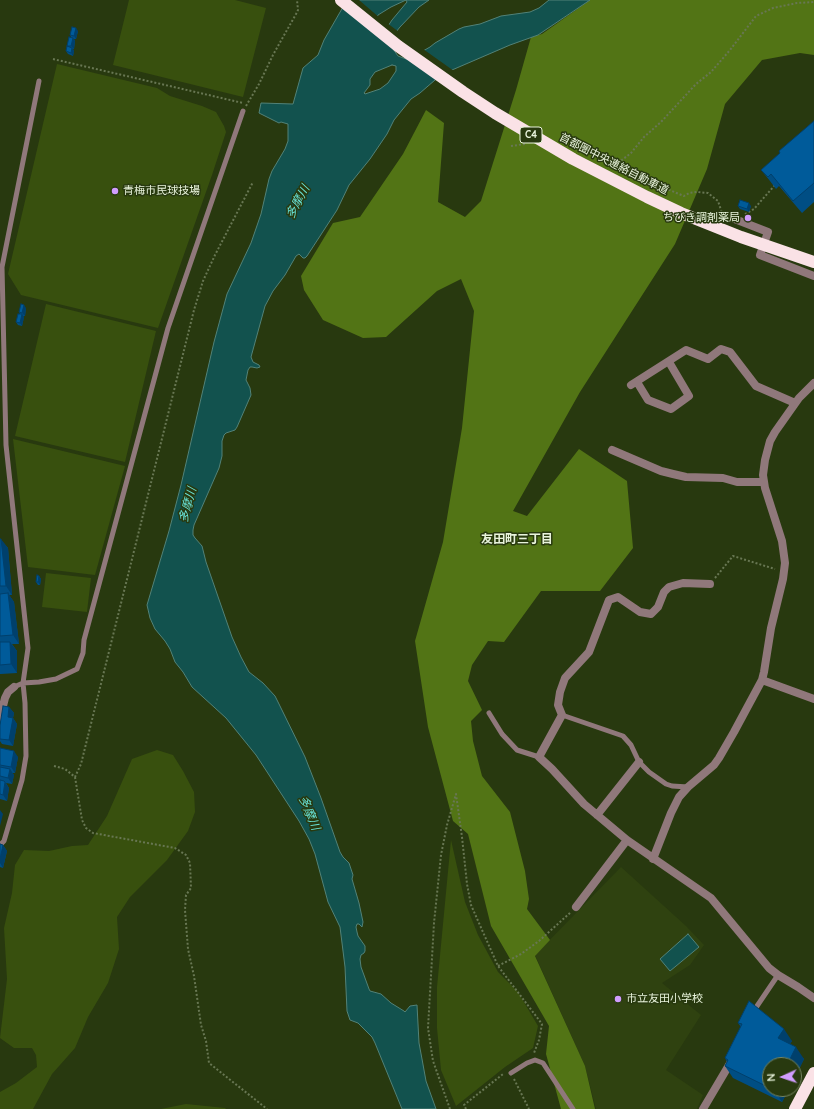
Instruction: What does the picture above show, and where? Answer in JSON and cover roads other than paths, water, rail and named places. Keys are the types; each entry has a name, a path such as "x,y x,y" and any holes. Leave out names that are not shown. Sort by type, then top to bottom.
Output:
{"highway":[{"name":"首都圏中央連絡自動車道","path":"341,0 398,46 463,92 495,113 573,159 681,213 740,237 814,262"},
{"name":"首都圏中央連絡自動車道","path":"351,0 408,45 467,87 498,108 575,153 696,213 814,256"},
{"path":"795,1109 814,1073"}],"street":[{"path":"732,218 768,232 760,255 814,276"},
{"path":"668,362 689,396 671,409 648,400 634,384 686,350 708,359 721,349 730,352 756,386 795,403"},
{"path":"653,859 679,797 688,787 714,765 719,758 762,680 785,563 782,541 764,482 764,460 770,441 795,403 814,383"},
{"path":"612,450 661,471 673,474 723,478 737,482 764,482"},
{"path":"710,584 683,583 669,587 664,592 658,607 651,614 640,612 618,597 609,600 589,652 565,678 560,692 558,705 562,715 539,757 584,804 627,840 711,898 762,960 778,975 814,998"},
{"path":"762,680 814,699"},
{"path":"0,718 5,698 8,692 14,687"},
{"path":"597,815 639,762"},
{"path":"576,907 627,840"},
{"path":"703,1109 736,1054"}],"lane":[{"path":"0,845 4,841 22,780 26,756 23,683 28,648 6,445 2,267 39,81"},
{"path":"14,687 23,683 56,679 78,669 83,653 86,632 168,328 243,111"},
{"path":"489,713 502,734 517,750 539,757"},
{"path":"562,715 624,736 631,745 639,762 649,772 666,784 688,787"},
{"path":"749,1018 778,975"},
{"path":"511,1073 535,1060 542,1063 573,1109"}],"water":[{"name":"多摩川","path":"347,0 406,0 429,0 419,7 396,32 393,49 398,56 409,59 464,27 480,24 501,16 530,12 539,8 549,0 590,0 538,35 510,45 445,73 411,99 394,120 387,134 370,159 349,185 337,210 307,256 303,258 299,254 296,256 265,306 251,357 253,362 260,367 250,367 246,380 250,388 251,395 235,430 224,435 219,468 193,530 193,535 202,546 206,562 232,637 241,657 249,672 263,683 275,696 305,757 340,852 349,863 363,922 362,927 357,924 356,927 358,936 365,946 365,951 361,955 360,959 361,967 369,989 370,991 381,994 405,1012 410,1006 417,1005 419,1043 426,1081 436,1109 402,1109 372,1037 358,1023 350,1020 347,1011 345,967 340,927 328,902 315,854 309,839 256,755 226,718 192,687 175,662 165,641 155,629 150,618 147,605 181,485 214,342 227,294 251,243 261,214 272,171 288,141 288,124 281,122 279,123 259,113 261,103 293,104 303,68 318,55 324,40","holes":["406,0 407,2 388,26 380,23 377,17 378,15","392,65 396,66 396,71 388,83 380,89 365,94 364,93 370,85 370,79 375,72"]},
{"path":"688,934 699,947 670,971 660,959"}],"place":[{"name":"青梅市民球技場","path":"115,191"},
{"name":"ちびき調剤薬局","path":"748,218"},
{"name":"市立友田小学校","path":"618,999"}],"district":[{"name":"友田町三丁目","path":"517,539"}]}
